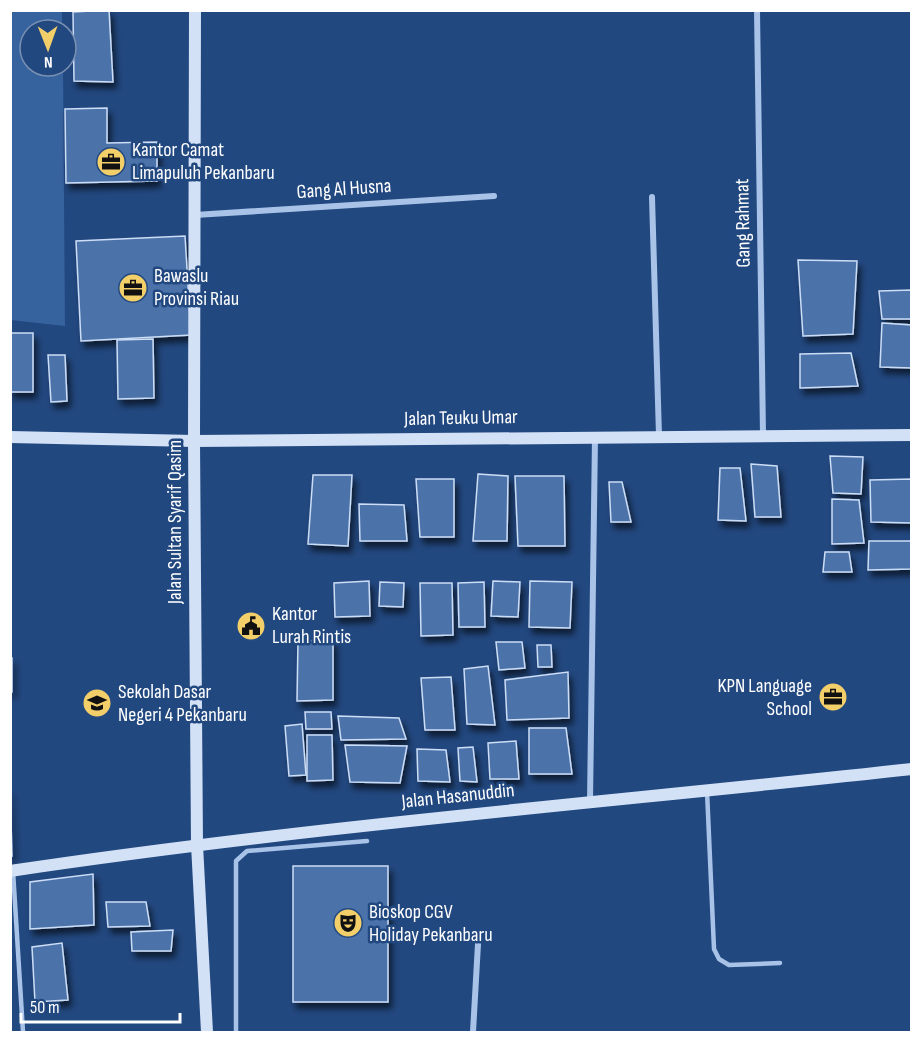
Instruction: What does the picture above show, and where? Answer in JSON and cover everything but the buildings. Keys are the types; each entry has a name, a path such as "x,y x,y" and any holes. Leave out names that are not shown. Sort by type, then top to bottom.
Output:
{"street":[{"name":"Jalan Sultan Syarif Qasim","path":"195,10 194,441 197,845 207,1032"},
{"name":"Gang Rahmat","path":"757,10 763,435"},
{"name":"Gang Al Husna","path":"195,215 494,196"},
{"path":"652,197 659,436"},
{"name":"Jalan Teuku Umar","path":"10,437 194,441 912,435"},
{"path":"590,801 595,436"},
{"name":"Jalan Hasanuddin","path":"12,871 197,845 590,801 912,769"},
{"path":"473,1032 478,944"}],"lane":[{"path":"707,791 714,949 718,959 729,965 780,963"},
{"path":"236,1032 236,861 247,852 367,841"},
{"path":"12,871 22,1032"}],"shaded area":[{"path":"11,10 62,11 62,18 18,18 18,78 63,78 65,326 11,320"}],"place":[{"name":"Kantor Camat Limapuluh Pekanbaru","path":"111,162"},
{"name":"Bawaslu Provinsi Riau","path":"133,288"},
{"name":"Kantor Lurah Rintis","path":"251,626"},
{"name":"KPN Language School","path":"833,697"},
{"name":"Sekolah Dasar Negeri 4 Pekanbaru","path":"97,703"},
{"name":"Bioskop CGV Holiday Pekanbaru","path":"348,923"}]}
